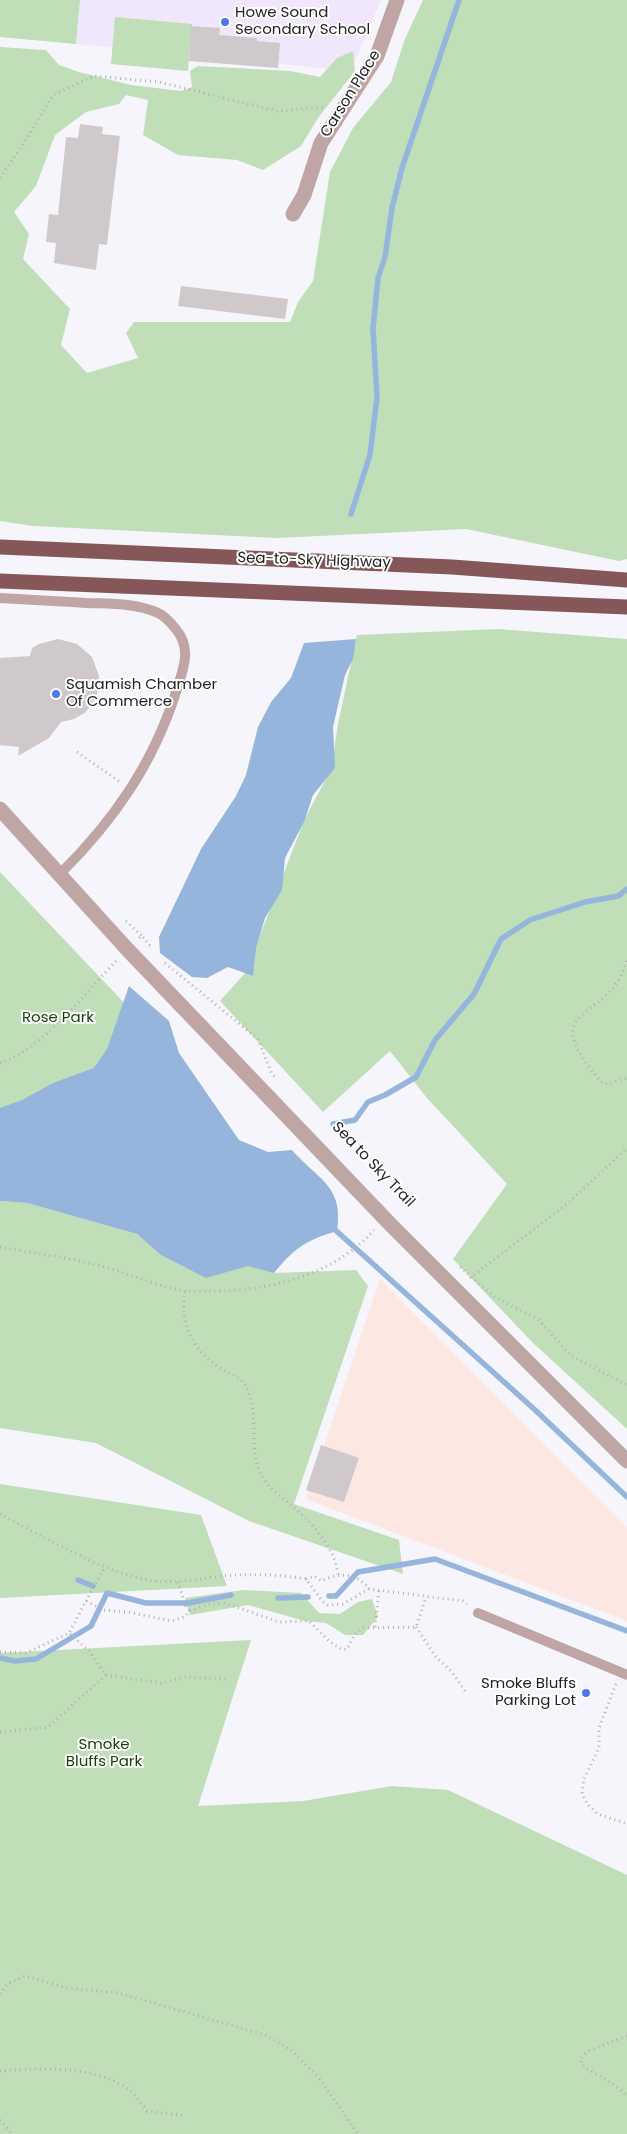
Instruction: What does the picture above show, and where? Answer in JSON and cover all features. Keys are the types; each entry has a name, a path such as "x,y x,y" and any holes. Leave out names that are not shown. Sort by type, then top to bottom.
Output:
{"highway":[{"name":"Sea-to-Sky Highway","path":"0,547 452,567 627,580"},
{"path":"0,581 627,607"}],"street":[{"name":"Carson Place","path":"293,214 304,195 321,143 377,56 397,0"},
{"path":"0,809 61,873 128,949 385,1218 627,1461"}],"lane":[{"path":"0,598 134,605 160,614 178,632 187,653 168,719 155,749 130,790 77,857 61,873"},
{"path":"478,1613 624,1673"}],"path":[{"path":"0,178 53,95 94,76 159,82 277,111 320,108 345,103"},
{"path":"77,752 130,790"},
{"path":"134,943 142,936 154,953"},
{"path":"0,1062 12,1059 39,1040 122,955"},
{"path":"161,959 201,994 258,1039 271,1072 281,1084"},
{"path":"627,961 618,982 574,1022 572,1039 590,1069 608,1086 627,1078"},
{"path":"470,1278 567,1204 627,1148"},
{"path":"0,1247 97,1264 186,1291 259,1289 294,1280 342,1258 363,1242 385,1218"},
{"path":"457,1265 470,1278 496,1298 538,1318 570,1355 627,1384"},
{"path":"186,1291 182,1306 191,1340 221,1369 238,1377 251,1398 255,1424 255,1451 259,1471 265,1482 302,1514 318,1531 333,1557 340,1575"},
{"path":"0,1514 106,1567 142,1578 179,1584 237,1574 286,1575 306,1579 314,1576 322,1581 340,1575 359,1579 369,1589"},
{"path":"0,1652 26,1653 69,1633 106,1567"},
{"path":"306,1579 322,1601 328,1605 343,1604 369,1589 463,1601 478,1613"},
{"path":"179,1584 186,1607 190,1611"},
{"path":"375,1628 380,1590"},
{"path":"416,1627 426,1597"},
{"path":"86,1601 104,1610 128,1612 172,1621 184,1617 190,1611 208,1604 225,1604 279,1622 305,1619 315,1624 330,1642 343,1650 347,1649 355,1634 362,1628 416,1627"},
{"path":"416,1627 436,1657 452,1672 467,1694"},
{"path":"69,1633 89,1651 106,1675 162,1683 186,1677 228,1679"},
{"path":"624,1673 600,1728 599,1748 584,1779 582,1794 588,1805 598,1814 627,1824"},
{"path":"0,1732 48,1727 106,1675"},
{"path":"0,1994 7,1984 25,1976 67,1988 119,1993 266,2035 290,2049 319,2078 358,2134"},
{"path":"627,2036 589,2051 581,2058 581,2064 622,2090 627,2096"},
{"path":"0,2071 39,2068 99,2075 129,2090 147,2111 186,2116"},
{"path":"0,2120 12,2134"}],"shaded area":[{"name":"Howe Sound Secondary School","path":"80,0 381,0 351,71 76,44"},
{"path":"380,1279 627,1528 627,1621 306,1499"}],"green space":[{"path":"0,0 80,0 76,44 0,37"},
{"path":"423,0 627,0 627,559 619,561 466,529 277,538 33,526 0,521 0,47 46,50 59,65 79,72 131,85 181,91 192,87 190,71 198,66 290,71 320,77 337,58 353,51 355,71 318,118 301,146 263,170 237,160 178,155 143,135 148,100 126,95 119,104 86,112 55,135 36,186 14,212 29,234 23,259 70,309 61,345 87,373 138,358 126,333 134,322 290,322 298,302 313,281 330,172 353,128 391,82 405,39"},
{"path":"115,17 192,24 188,71 111,64"},
{"path":"498,629 627,639 627,1429 533,1343 453,1259 507,1184 427,1098 390,1051 323,1112 220,1001 246,972 305,818 331,770 338,724 357,635"},
{"name":"Rose Park","path":"0,872 131,1010 93,1076 0,1118"},
{"path":"298,1156 323,1180 334,1196 338,1217 337,1231 309,1241 288,1257 274,1273 356,1270 368,1286 294,1504 399,1540 403,1574 249,1521 96,1443 0,1428 0,1201 27,1203 137,1234 158,1252 215,1275 248,1265"},
{"path":"0,1484 201,1515 227,1586 0,1598"},
{"path":"244,1590 301,1593 319,1613 340,1614 358,1602 372,1599 378,1617 363,1635 345,1635 326,1623 305,1621 248,1605 190,1615 185,1598"},
{"name":"Smoke Bluffs Park","path":"251,1640 198,1806 303,1801 392,1786 448,1790 627,1875 627,2134 0,2134 0,1653"}],"water":[{"path":"356,639 353,659 345,675 333,727 335,768 313,795 304,822 285,858 282,890 265,918 256,948 253,976 228,967 207,978 192,977 160,953 159,937 201,849 236,796 246,775 258,727 271,702 291,678 304,643"},
{"path":"129,986 169,1021 179,1053 239,1140 268,1152 292,1150 319,1176 332,1193 338,1215 337,1231 301,1246 274,1273 248,1266 206,1278 161,1255 137,1234 27,1203 0,1201 0,1108 22,1100 53,1083 94,1068 107,1049"}],"building":[{"path":"191,26 220,28 219,35 257,38 257,41 280,43 278,68 189,61"},
{"path":"80,124 103,127 102,134 120,136 107,245 99,244 96,270 54,263 56,243 46,242 49,214 58,215 66,137 78,138"},
{"path":"181,286 288,299 285,319 178,306"},
{"path":"58,639 77,644 92,657 99,676 97,695 86,712 74,719 61,722 49,738 18,756 19,747 0,745 0,658 30,656 32,648"},
{"path":"321,1445 359,1458 344,1502 306,1490"}],"waterway":[{"path":"351,514 370,455 377,397 373,329 378,278 385,257 392,208 402,168 459,0"},
{"path":"333,1124 355,1120 368,1102 385,1095 416,1077 435,1040 474,994 501,939 530,920 585,902 618,896 627,889"},
{"path":"332,1227 534,1409 627,1497"},
{"path":"329,1596 336,1596 358,1572 435,1559 627,1631"},
{"path":"78,1580 93,1586"},
{"path":"0,1658 15,1661 36,1659 91,1626 107,1593 146,1603 188,1603 231,1595"},
{"path":"278,1598 308,1597"}],"place":[{"name":"Howe Sound Secondary School","path":"225,22"},
{"name":"Squamish Chamber Of Commerce","path":"56,694"},
{"name":"Smoke Bluffs Parking Lot","path":"586,1693"}]}
